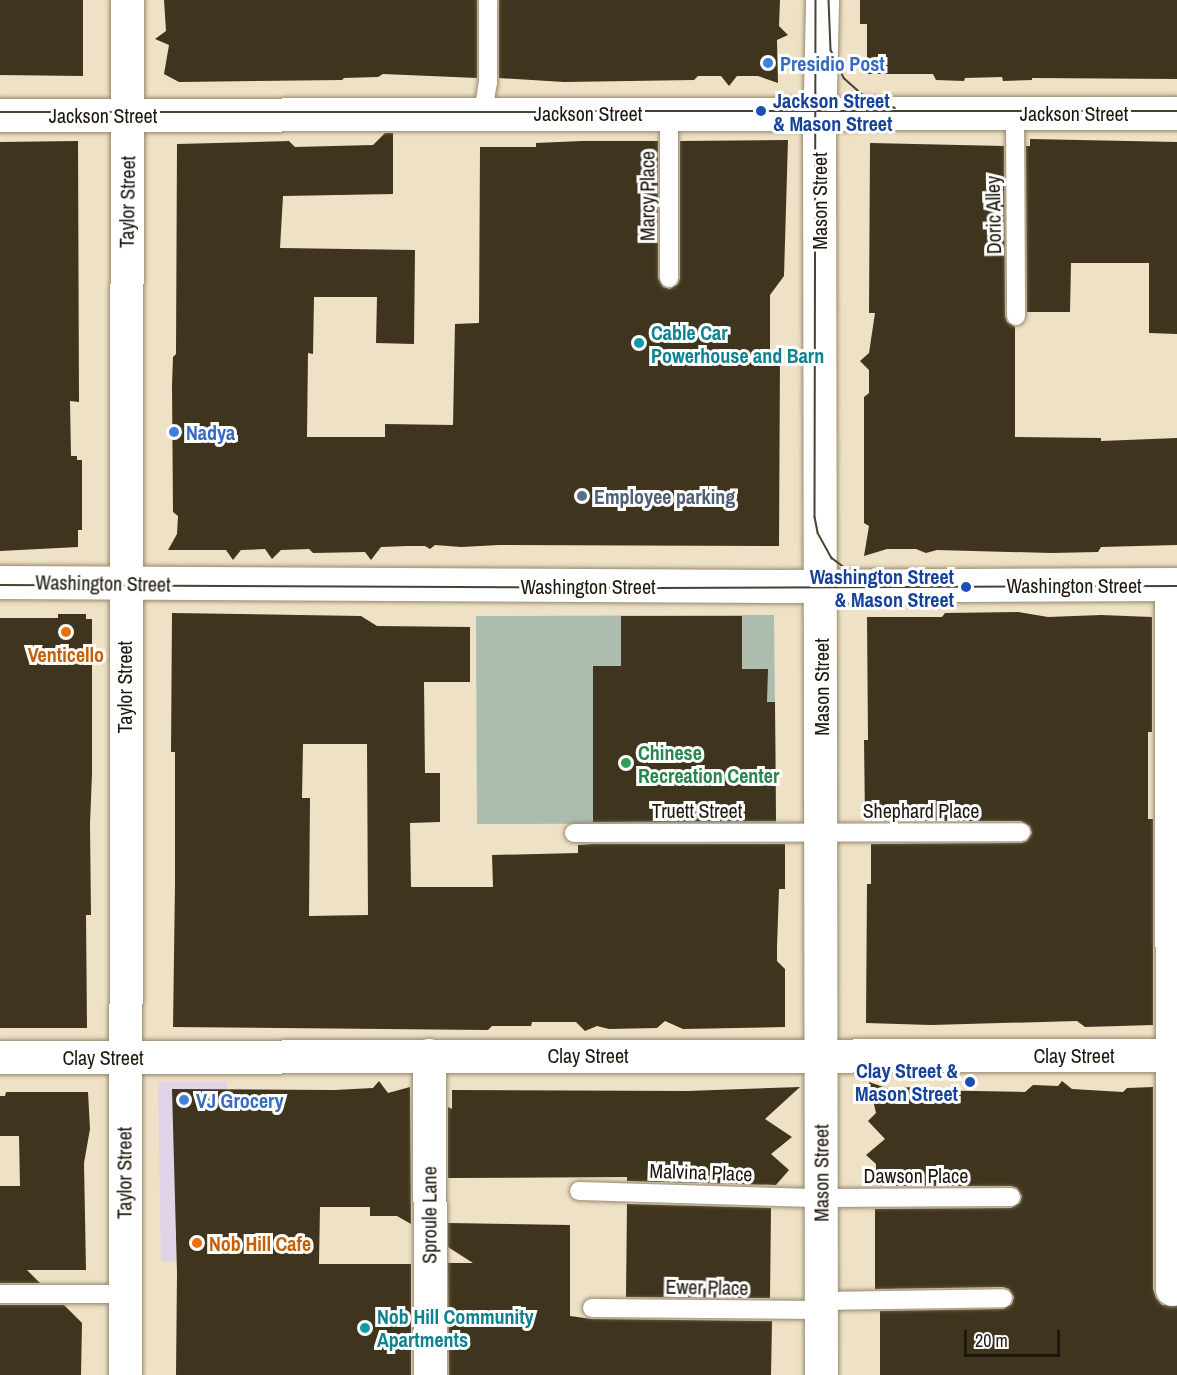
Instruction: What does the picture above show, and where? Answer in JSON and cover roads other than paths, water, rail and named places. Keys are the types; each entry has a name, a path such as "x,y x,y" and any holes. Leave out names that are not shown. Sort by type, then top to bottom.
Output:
{"street":[{"name":"Taylor Street","path":"124,1375 127,0"},
{"name":"Mason Street","path":"821,1375 819,113 822,0"},
{"name":"Jackson Street","path":"0,115 1177,113"},
{"name":"Washington Street","path":"0,582 821,586 1174,584"},
{"path":"1172,1289 1175,1054 1174,584"},
{"name":"Clay Street","path":"0,1057 320,1058 429,1055 1175,1054"},
{"name":"Sproule Lane","path":"429,1055 430,1375"}],"lane":[{"path":"483,113 488,83 488,0"},
{"name":"Marcy Place","path":"669,113 669,278"},
{"name":"Doric Alley","path":"1014,114 1016,316"},
{"name":"Shephard Place","path":"821,832 1021,832"},
{"name":"Truett Street","path":"574,833 821,832"},
{"name":"Malvina Place","path":"579,1191 821,1198"},
{"name":"Dawson Place","path":"821,1198 1011,1197"},
{"path":"0,1294 124,1294"},
{"name":"Ewer Place","path":"592,1308 821,1306 1003,1299"}],"tram line":[{"path":"816,0 815,517 818,533 832,558 857,577 877,584"},
{"path":"829,0 831,50 844,78 864,96 895,108"},
{"path":"0,112 1177,111"},
{"path":"0,585 659,588 1177,586"}],"place":[{"name":"Presidio Post","path":"768,63"},
{"name":"Jackson Street & Mason Street","path":"761,111"},
{"name":"Cable Car Powerhouse and Barn","path":"639,343"},
{"name":"Nadya","path":"174,432"},
{"name":"Employee parking","path":"582,496"},
{"name":"Washington Street & Mason Street","path":"966,587"},
{"name":"Venticello","path":"66,632"},
{"name":"Chinese Recreation Center","path":"626,763"},
{"name":"Clay Street & Mason Street","path":"970,1082"},
{"name":"VJ Grocery","path":"184,1100"},
{"name":"Nob Hill Cafe","path":"197,1243"},
{"name":"Nob Hill Community Apartments","path":"365,1328"}]}
